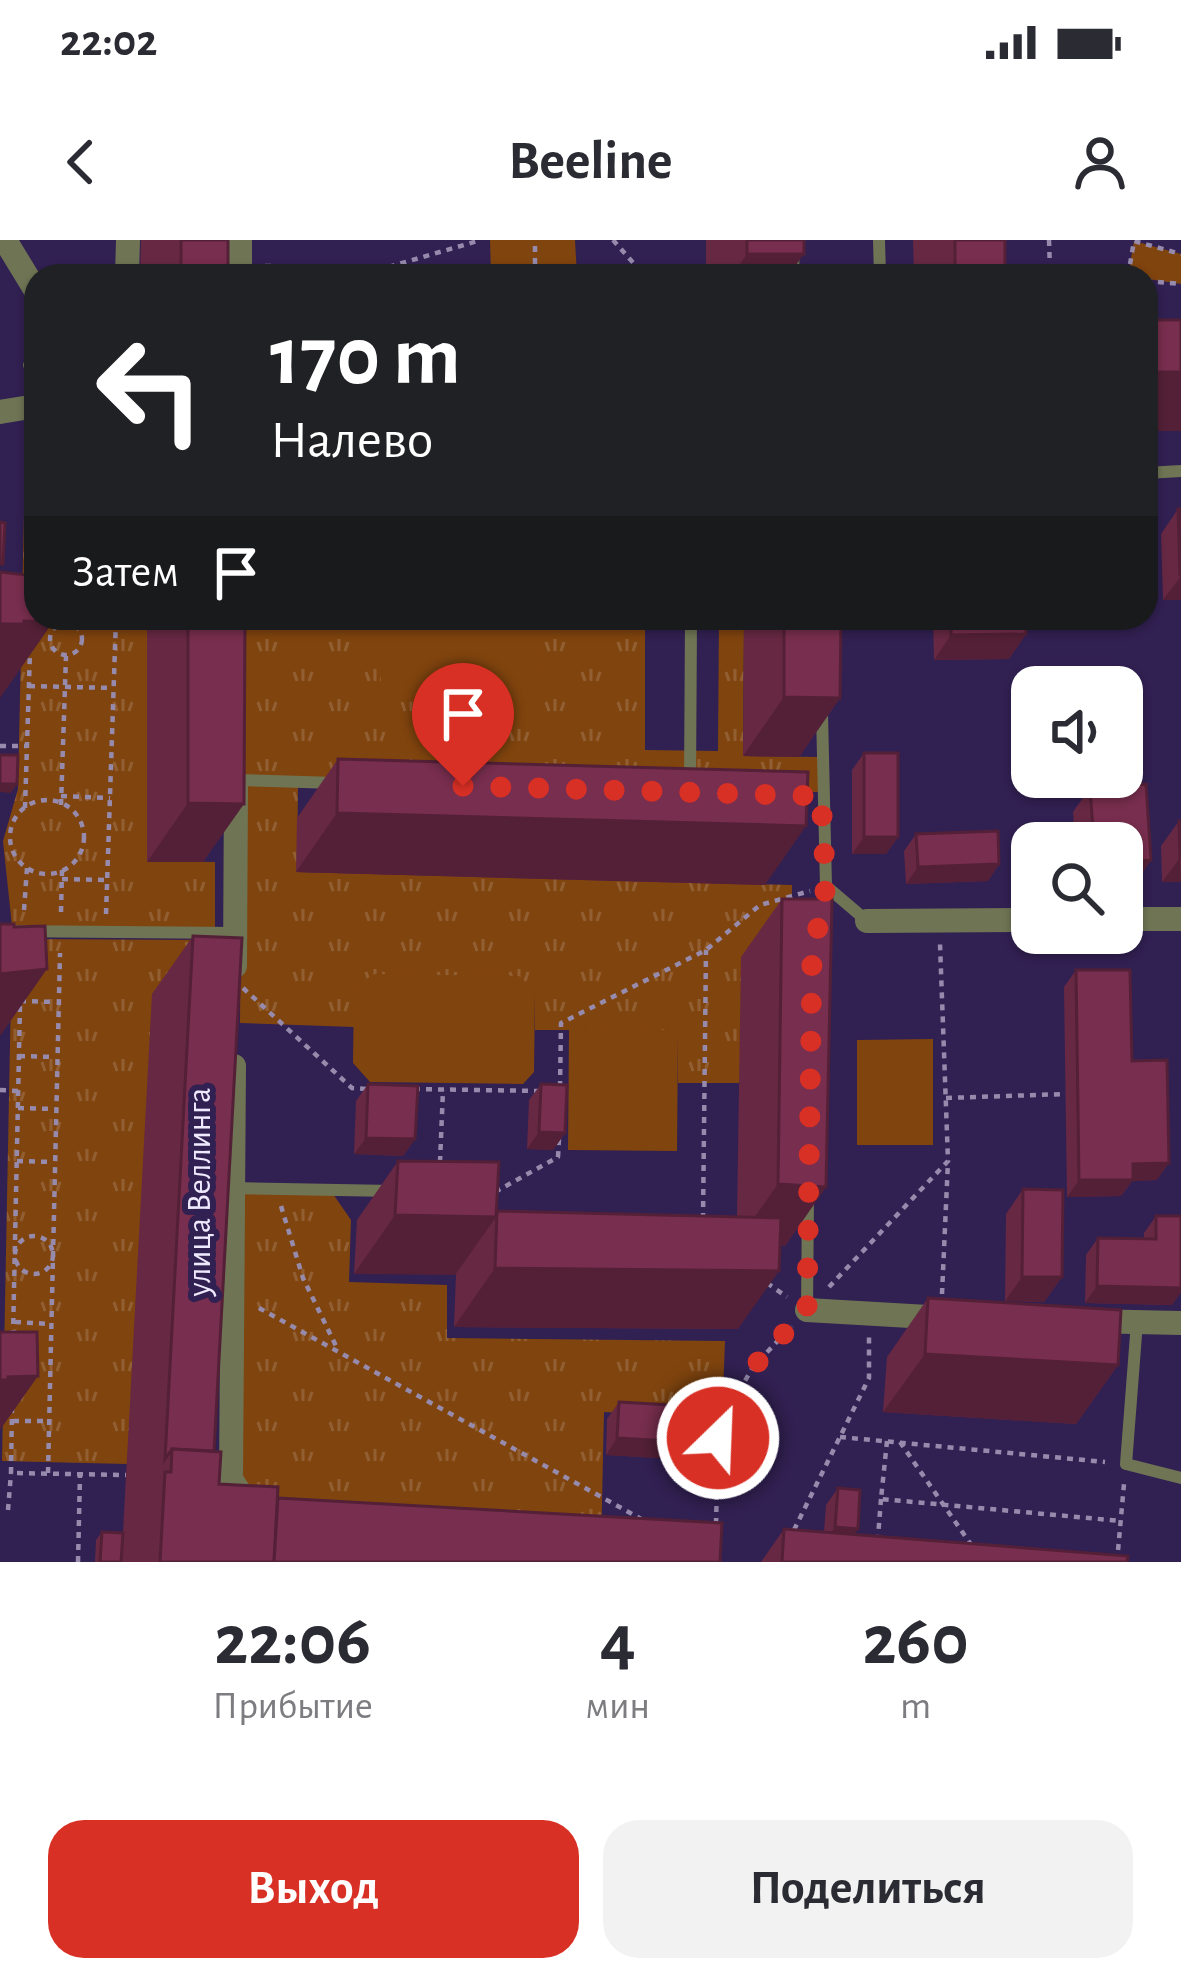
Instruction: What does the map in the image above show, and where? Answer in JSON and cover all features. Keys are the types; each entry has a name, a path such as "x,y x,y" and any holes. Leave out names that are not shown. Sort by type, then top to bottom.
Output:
{"street":[{"path":"4,240 24,272"},
{"path":"234,991 236,768"},
{"path":"1143,919 1181,919"},
{"path":"867,921 1011,920"},
{"name":"улица Веллинга","path":"234,1049 231,1479 266,1533"},
{"path":"807,1310 953,1318"},
{"path":"1072,1321 1181,1323"}],"lane":[{"path":"690,792 691,630"},
{"path":"822,707 826,886 867,921"},
{"path":"236,768 356,783"},
{"path":"666,792 712,793"},
{"path":"800,796 821,796"},
{"path":"0,931 235,933"},
{"path":"807,1310 808,1178"},
{"path":"233,1188 415,1192"},
{"path":"1137,1322 1126,1464 1181,1478"}],"path":[{"path":"409,264 481,240"},
{"path":"614,240 635,264"},
{"path":"1133,241 1181,254"},
{"path":"240,260 288,264"},
{"path":"52,630 49,639 54,651 66,656 79,651 84,639 80,630"},
{"path":"105,932 116,630"},
{"path":"25,808 31,644"},
{"path":"61,805 66,656"},
{"path":"29,686 114,688"},
{"path":"0,746 27,746"},
{"path":"62,796 110,798"},
{"path":"46,799 74,810 86,837 74,865 47,876 20,865 8,837 25,808 46,799"},
{"path":"23,931 27,868"},
{"path":"48,1473 62,869"},
{"path":"62,879 107,880"},
{"path":"398,1089 560,1091 561,1023 706,950 760,905 826,886"},
{"path":"939,920 953,1318"},
{"path":"703,1224 706,950"},
{"path":"13,1351 21,983"},
{"path":"234,991 352,1088 375,1089"},
{"path":"20,1001 58,1002"},
{"path":"19,1056 57,1057"},
{"path":"0,1090 18,1090"},
{"path":"439,1172 443,1090"},
{"path":"946,1098 1066,1094"},
{"path":"18,1108 56,1109"},
{"path":"491,1193 558,1157 559,1135"},
{"path":"16,1161 55,1162"},
{"path":"716,1540 722,1418 753,1367 948,1161"},
{"path":"276,1189 303,1278 337,1349"},
{"path":"34,1235 49,1241 53,1256 48,1270 34,1276 20,1270 15,1255 20,1241 34,1235"},
{"path":"761,1279 807,1310"},
{"path":"232,1294 656,1527"},
{"path":"788,1541 868,1378 870,1317"},
{"path":"14,1322 51,1324"},
{"path":"8,1510 12,1397"},
{"path":"11,1420 49,1421"},
{"path":"840,1437 1126,1464 1117,1562"},
{"path":"877,1550 886,1442"},
{"path":"900,1442 983,1562"},
{"path":"10,1473 126,1475"},
{"path":"78,1562 80,1474"},
{"path":"881,1499 1121,1521"},
{"path":"878,1537 901,1539"},
{"path":"948,1543 971,1545"}],"green space":[{"path":"490,240 575,240 576,264 491,264"},
{"path":"1134,241 1181,254 1181,284 1158,281 1158,264 1130,264"},
{"path":"24,513 24,630 147,630 147,861 215,862 215,929 12,926 3,841 18,789"},
{"path":"243,630 645,630 645,750 718,751 719,630 744,630 743,756 818,757 818,792 242,776"},
{"path":"381,630 541,630 542,701 381,702"},
{"path":"242,784 298,785 297,872 792,885 791,958 739,1083 678,1083 678,1030 535,1030 535,993 354,986 354,1027 240,1023"},
{"path":"12,939 215,940 127,1464 2,1461"},
{"path":"375,974 519,976 535,992 534,1072 523,1084 370,1082 353,1063 354,986"},
{"path":"569,1029 678,1030 677,1151 568,1150"},
{"path":"933,1039 933,1145 857,1145 857,1040"},
{"path":"239,1192 333,1194 351,1220 349,1282 447,1285 447,1338 725,1341 722,1418 604,1412 601,1548 270,1527 236,1476"}],"building":[{"path":"181,240 228,240 228,264 181,264"},
{"path":"747,240 804,240 804,254 747,254"},
{"path":"955,240 1005,240 1005,264 955,264"},
{"path":"1158,320 1181,320 1181,372 1158,372"},
{"path":"1178,509 1181,509 1180,576"},
{"path":"0,522 5,523 3,564 0,564"},
{"path":"0,572 24,575 24,624 0,624"},
{"path":"188,630 245,630 244,804 188,803"},
{"path":"784,630 841,630 840,698 784,697"},
{"path":"951,630 1026,630 1026,634 951,635"},
{"path":"864,753 898,753 898,837 864,837"},
{"path":"0,755 18,755 17,784 0,784"},
{"path":"338,759 808,772 806,826 337,813"},
{"path":"1143,784 1151,860 1143,861 1143,822 1092,822 1091,798 1143,798"},
{"path":"998,831 999,864 918,867 916,834"},
{"path":"782,899 832,899 826,1187 778,1184"},
{"path":"0,924 45,926 47,969 0,974"},
{"path":"193,936 242,938 214,1451 172,1449 165,1459"},
{"path":"1076,970 1130,970 1132,1061 1167,1060 1169,1163 1133,1164 1133,1180 1079,1180"},
{"path":"368,1084 418,1086 415,1139 366,1138"},
{"path":"541,1084 567,1085 565,1133 539,1132"},
{"path":"398,1161 499,1162 496,1217 395,1215"},
{"path":"1023,1189 1063,1190 1062,1277 1022,1277"},
{"path":"497,1211 781,1218 779,1271 495,1268"},
{"path":"1156,1216 1181,1216 1181,1288 1097,1286 1098,1238 1156,1239"},
{"path":"928,1298 1121,1310 1118,1365 925,1354"},
{"path":"0,1332 37,1332 38,1376 0,1380"},
{"path":"619,1402 723,1408 721,1444 617,1438"},
{"path":"172,1449 221,1452 219,1484 278,1487 274,1562 160,1562 165,1472 171,1472"},
{"path":"838,1488 860,1490 858,1529 835,1527"},
{"path":"278,1498 722,1523 720,1562 274,1562"},
{"path":"784,1529 1128,1556 1127,1562 782,1562"},
{"path":"102,1532 123,1533 121,1562 100,1562"}],"route":[{"path":"463,786 821,796 826,886 812,958 807,1310 753,1367 722,1418 718,1438"}]}
